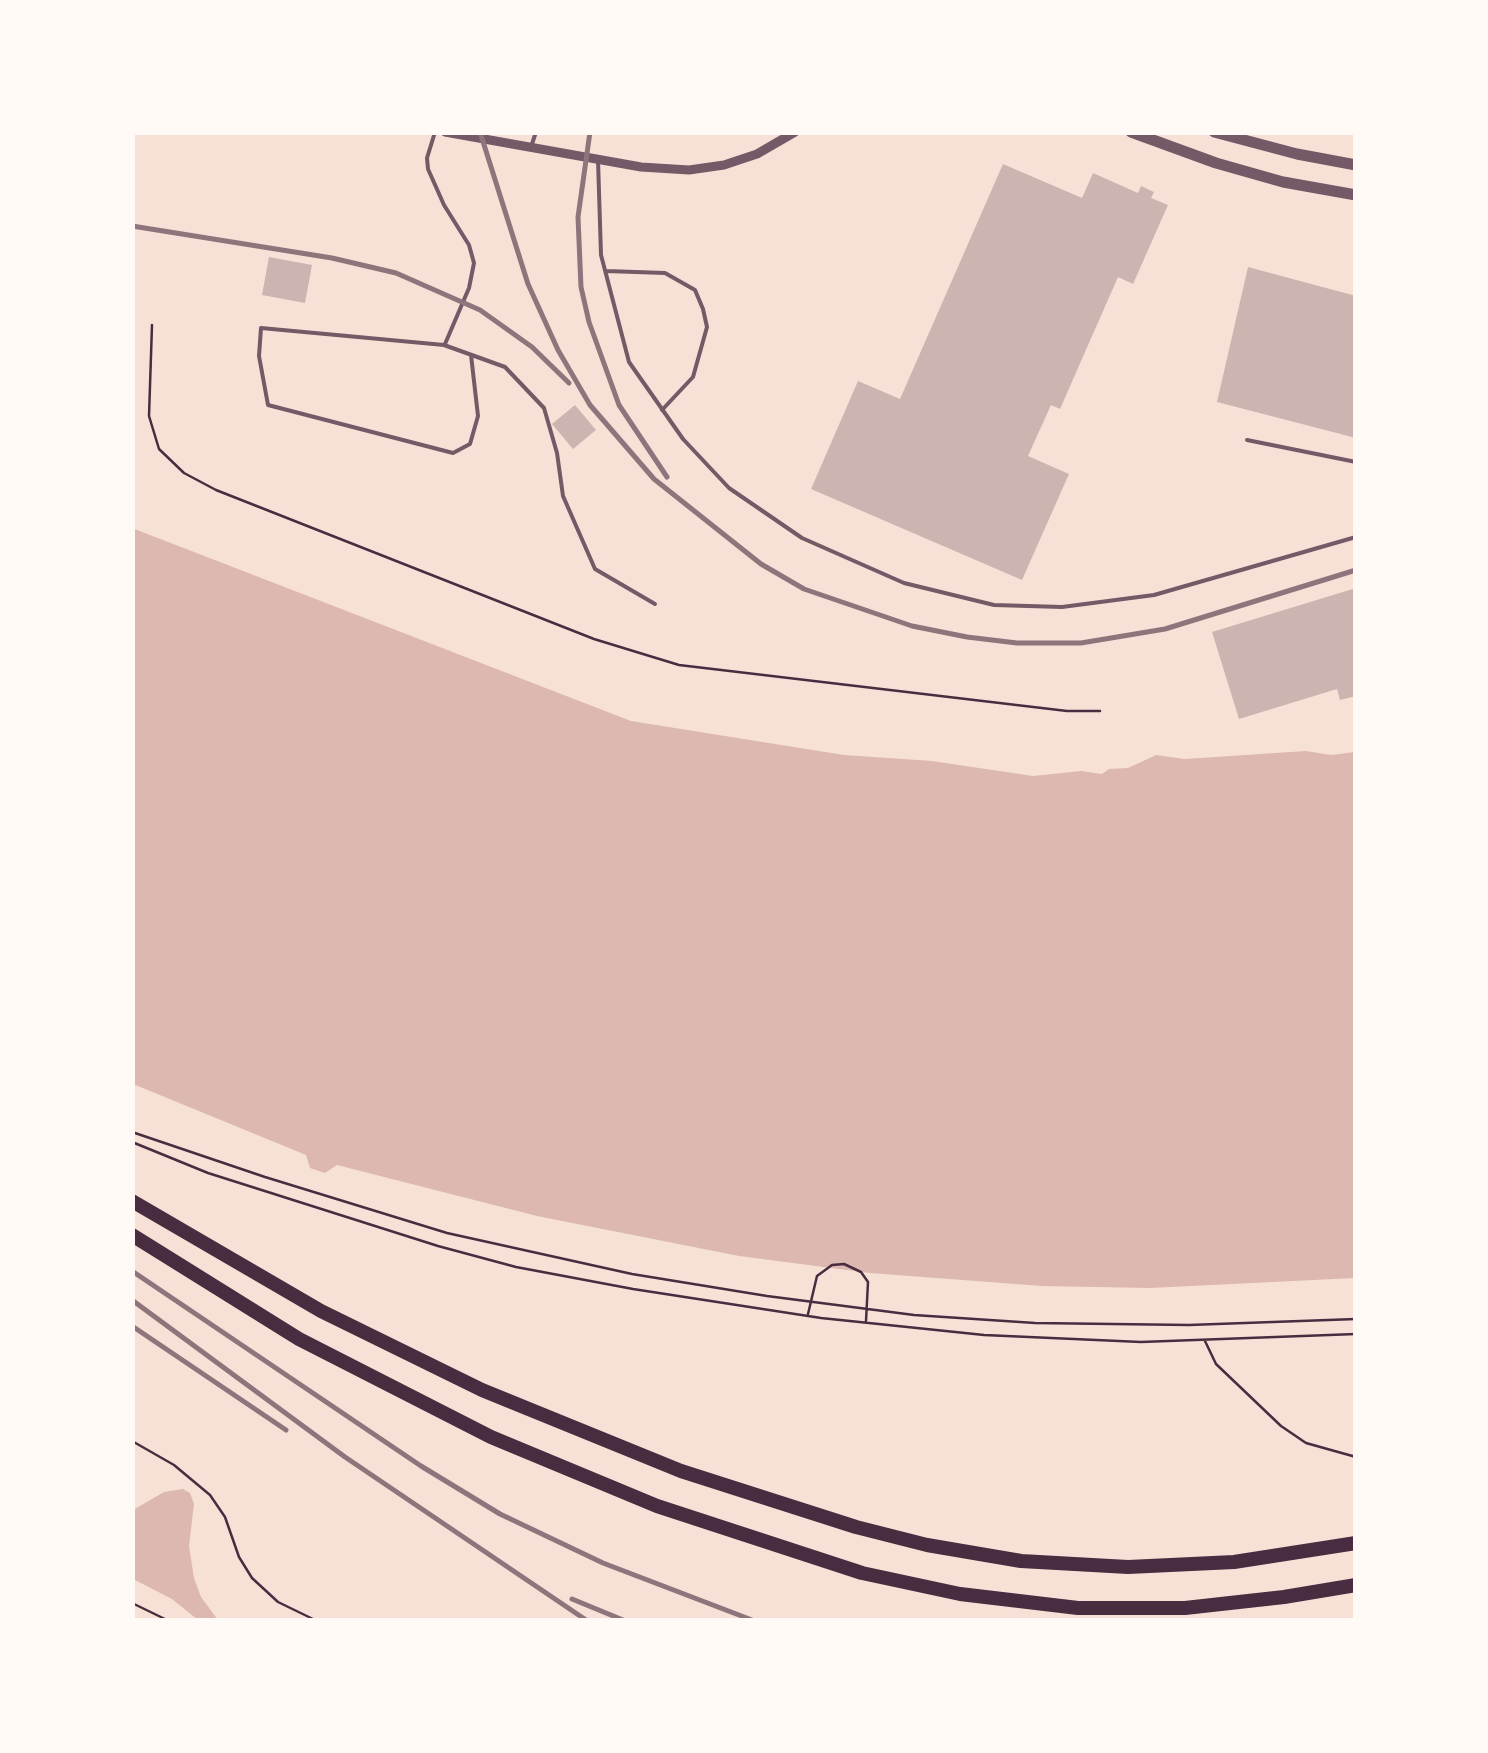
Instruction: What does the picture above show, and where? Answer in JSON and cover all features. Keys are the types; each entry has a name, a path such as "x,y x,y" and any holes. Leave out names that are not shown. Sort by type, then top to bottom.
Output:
{"highway":[{"path":"132,1201 322,1312 499,1398 681,1471 856,1528 927,1546 1020,1560 1128,1567 1234,1562 1356,1543"},
{"path":"132,1236 298,1339 491,1437 657,1506 844,1568 960,1594 1078,1608 1203,1606 1356,1584"}],"street":[{"path":"445,132 664,170 724,166 757,154 795,132"},
{"path":"1131,132 1266,178 1356,195"},
{"path":"1214,132 1297,154 1356,164"}],"lane":[{"path":"435,132 427,158 428,170 469,245 474,264 464,302 444,345"},
{"path":"531,148 536,132"},
{"path":"598,160 601,254 629,362 682,440 729,488 802,538 904,583 994,605 1062,607 1154,596 1356,537"},
{"path":"605,271 665,273 694,290 703,310 707,327 694,377 662,410"},
{"path":"471,355 478,416 470,444 453,453 268,405 260,356 261,328 444,345 505,367 544,408 558,453 564,496 595,569 655,604"},
{"path":"1247,440 1356,462"}],"path":[{"path":"152,325 149,416 159,449 184,474 216,490 594,639 679,665 1067,711 1100,711"},
{"path":"132,1132 325,1196 479,1241 644,1276 810,1302 970,1320 1116,1325 1356,1318"},
{"path":"132,1142 248,1187 492,1261 604,1284 808,1316 958,1333 1089,1341 1205,1341 1356,1334"},
{"path":"808,1316 812,1288 821,1271 832,1264 844,1264 865,1276 869,1296 866,1323"},
{"path":"1205,1341 1216,1364 1282,1426 1306,1443 1356,1457"},
{"path":"132,1441 174,1465 210,1495 225,1518 242,1564 258,1586 282,1604 315,1620"},
{"path":"132,1603 167,1620"}],"shaded area":[{"path":"132,528 631,721 844,755 932,761 1033,776 1081,771 1102,774 1156,755 1185,759 1306,751 1331,755 1355,752 1355,1278 1150,1288 1042,1286 870,1273 739,1256 537,1216 337,1165 325,1173 310,1168 306,1155 133,1084"},
{"path":"183,1489 190,1493 194,1504 189,1546 194,1578 201,1597 218,1620 198,1620 172,1599 133,1579 133,1510 164,1492"}],"building":[{"path":"1003,164 1082,198 1093,173 1138,193 1141,186 1154,192 1151,198 1168,205 1133,284 1118,277 1060,409 1051,405 1028,456 1069,474 1022,580 811,489 858,381 900,399"},
{"path":"269,257 312,265 305,303 262,295"},
{"path":"1248,267 1356,296 1356,438 1217,402"},
{"path":"575,405 596,430 573,449 552,424"},
{"path":"1356,588 1356,696 1340,700 1337,689 1239,719 1212,632"}],"railway":[{"path":"480,132 528,284 558,350 590,405 654,479 761,564 804,589 912,626 967,637 1017,643 1081,643 1165,629 1356,570"},
{"path":"590,132 578,217 581,287 589,322 619,405 667,477"},
{"path":"132,226 332,258 396,273 480,310 532,347 569,383"},
{"path":"132,1271 421,1466 500,1514 603,1563 752,1620"},
{"path":"132,1300 345,1457 586,1620"},
{"path":"132,1326 286,1430"},
{"path":"572,1599 623,1620"}]}
